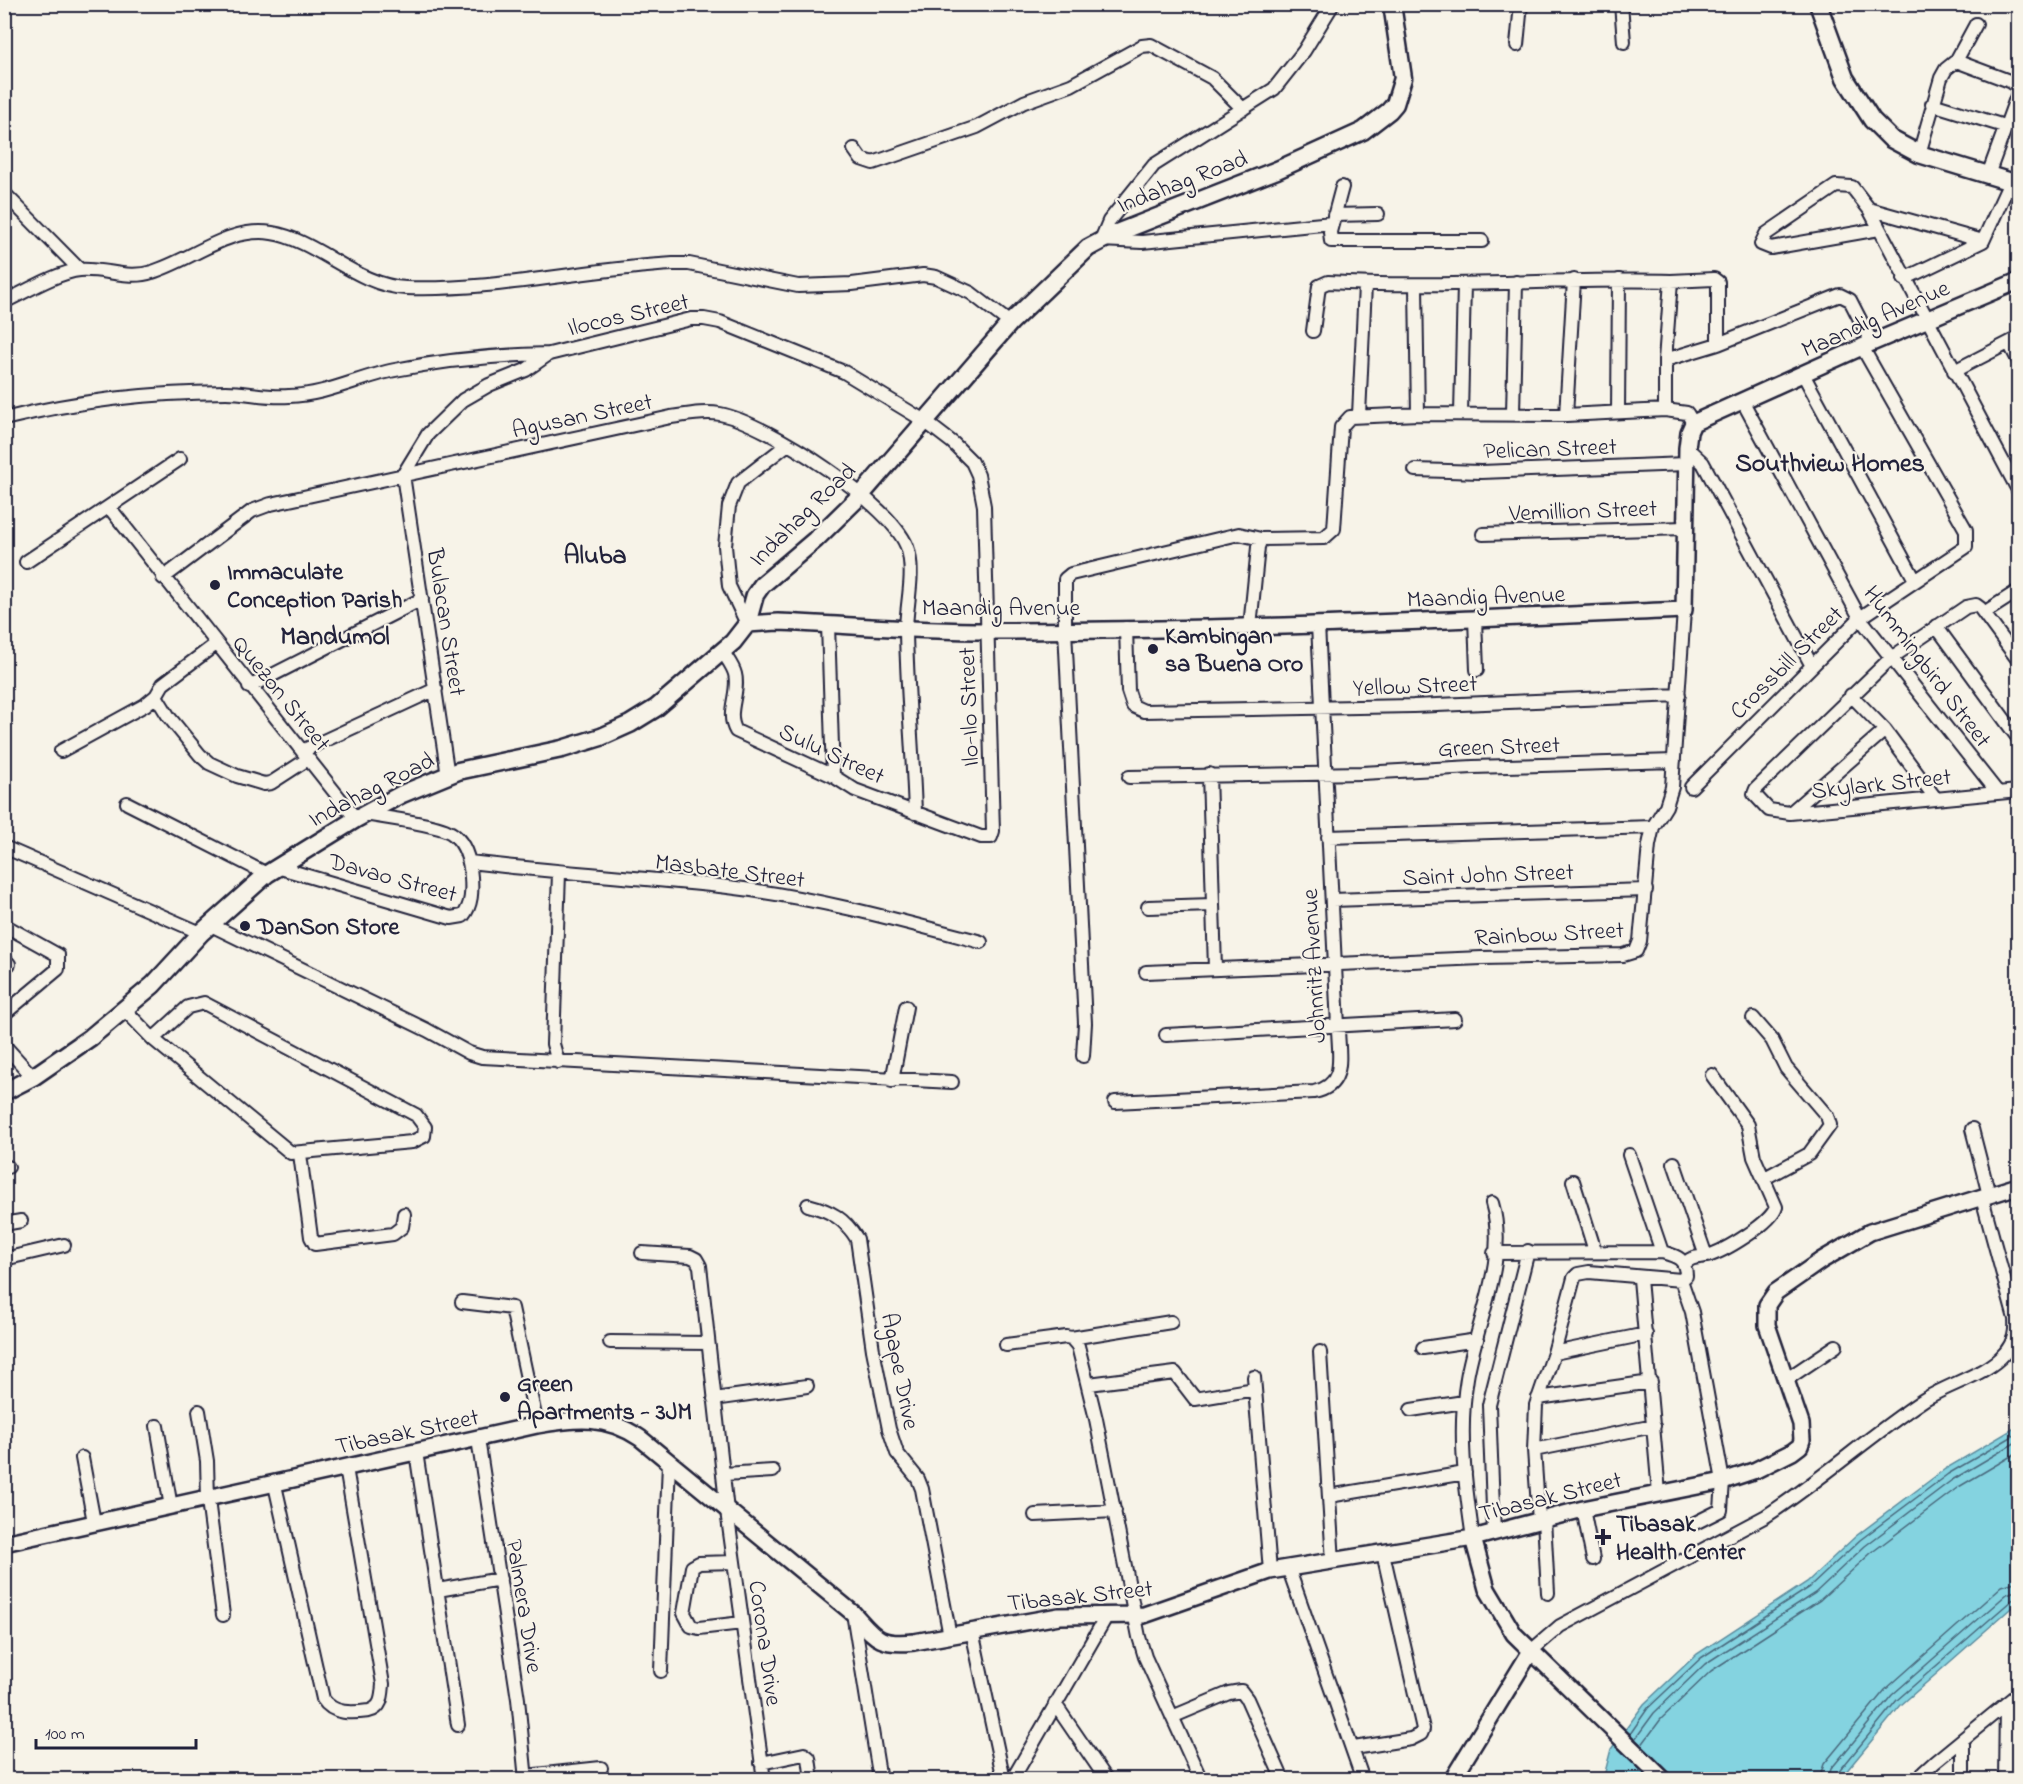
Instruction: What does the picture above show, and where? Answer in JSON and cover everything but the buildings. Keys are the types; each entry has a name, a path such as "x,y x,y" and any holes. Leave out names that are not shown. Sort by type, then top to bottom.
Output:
{"main road":[{"name":"Indahag Road","path":"4,1092 33,1077 92,1037 153,984 206,929 272,870 360,817 402,794 448,776 483,764 562,749 630,724 656,708 723,652 747,624 755,595 762,585 815,540 861,495 923,420 1010,323 1101,240 1277,170 1363,131 1378,121 1395,104 1403,78 1392,4"},
{"path":"1818,4 1845,78 1857,100 1891,139 1919,154 2014,183"}],"street":[{"path":"1333,4 1281,82 1268,94 1154,165 1108,221 1101,240 1142,242 1378,214"},
{"path":"1517,45 1521,4"},
{"path":"1621,4 1624,42"},
{"path":"1919,154 1941,78 1946,69 1956,61 1976,24"},
{"path":"854,149 861,159 873,163 956,135 977,127 1024,102 1071,85 1142,46 1151,45 1212,78 1243,109"},
{"path":"1956,61 2012,82 2017,87 2018,93 1988,174"},
{"path":"1932,104 2004,126"},
{"path":"1904,279 1983,241 2014,183"},
{"path":"1879,229 1771,249 1761,244 1762,238 1836,186 1848,184 1856,190 1869,209 1879,229 1904,279 2019,490"},
{"path":"1341,187 1329,235 1333,242 1482,241"},
{"path":"4,193 80,270"},
{"path":"1869,209 1983,241"},
{"path":"4,302 80,270 129,275 149,273 169,267 227,238 262,232 274,233 308,248 374,282 402,288 438,288 530,281 673,264 689,264 798,286 852,284 923,275 949,281 971,293 1010,323"},
{"path":"1314,331 1317,294 1322,284 1416,286 1574,280 1714,279 1718,282 1718,344"},
{"path":"1566,415 1574,280"},
{"path":"1618,412 1619,280"},
{"path":"1665,410 1665,360 1671,281"},
{"name":"Maandig Avenue","path":"1693,423 1926,319 2019,281"},
{"path":"1513,413 1516,282"},
{"path":"1461,414 1464,284"},
{"path":"1359,415 1365,285"},
{"path":"1416,286 1418,414"},
{"path":"1665,360 1718,344 1840,295 1850,300 1867,345"},
{"name":"Ilocos Street","path":"403,475 428,434 463,400 489,385 526,370 549,354 691,319 704,318 720,322 844,372 923,420"},
{"path":"1954,371 2014,340 2019,360"},
{"name":"Crossbill Street","path":"1690,787 1860,618 1966,547 1966,530 1867,345"},
{"path":"4,419 54,407 117,397 237,392 288,396 320,393 393,370 514,354 549,354"},
{"path":"1803,374 1915,580"},
{"name":"Hummingbird Street","path":"1743,402 1860,618 1998,793"},
{"path":"1083,1056 1085,1023 1065,630 1065,582 1071,574 1239,534 1261,539 1324,538 1336,523 1341,427 1350,417 1513,413 1566,415 1665,410 1687,413 1693,423 1689,432 1686,464 1684,610"},
{"name":"Agusan Street","path":"163,578 261,507 696,414 719,413 735,418 788,444 861,495 892,521 905,541 910,570 906,629 915,813"},
{"name":"Ilo-Ilo Street","path":"923,420 964,454 978,475 984,506 993,831 991,837"},
{"path":"747,624 729,586 725,546 729,506 738,483 788,444"},
{"path":"1687,448 1703,463 1812,666"},
{"path":"26,562 180,459"},
{"name":"Pelican Street","path":"1415,470 1481,472 1686,464"},
{"name":"Bulacan Street","path":"403,475 448,776"},
{"name":"Quezon Street","path":"109,507 249,687 360,817"},
{"name":"Vemillion Street","path":"1483,534 1685,528"},
{"path":"1250,627 1258,547 1261,539"},
{"path":"1984,613 2019,591"},
{"path":"249,687 422,599"},
{"path":"1936,799 1885,730 1851,695 1891,658 1936,626 1971,605 1976,605 1984,613 2019,660"},
{"name":"Maandig Avenue","path":"747,624 986,631 1065,630 1318,625 1684,610"},
{"name":"Rainbow Street","path":"1146,972 1335,963 1628,955 1639,946 1649,844 1653,826 1666,806 1674,761 1684,610"},
{"path":"1475,619 1477,670"},
{"path":"828,625 833,776"},
{"name":"Johnritz Avenue","path":"1115,1102 1325,1090 1334,1083 1338,1072 1338,1026 1318,625"},
{"path":"1936,626 2019,738"},
{"name":"Yellow Street","path":"1126,628 1130,700 1138,709 1152,711 1323,708 1678,695"},
{"path":"61,751 128,715 156,696 163,684 216,644"},
{"name":"Sulu Street","path":"723,652 735,673 736,689 731,715 736,732 833,776 855,789 981,837 991,837"},
{"path":"156,696 165,712 200,755 237,776 264,784 271,783 305,755 436,689"},
{"name":"Skylark Street","path":"1851,695 1756,789 1755,795 1769,810 1790,813 2019,791"},
{"path":"1790,813 1885,730"},
{"name":"Green Street","path":"1129,777 1674,761"},
{"path":"1209,774 1215,969"},
{"path":"127,803 272,870"},
{"name":"Davao Street","path":"272,870 458,918 469,910 470,862 455,835 450,832 360,817"},
{"path":"1328,837 1653,826"},
{"path":"4,847 206,929 427,1030 469,1053 494,1059 952,1082"},
{"name":"Masbate Street","path":"470,862 559,873 729,887 796,897 981,942"},
{"path":"558,1062 554,1044 559,873"},
{"name":"Saint John Street","path":"1332,900 1646,890"},
{"path":"1148,907 1213,904"},
{"path":"4,925 51,949 58,955 59,963 58,969 4,1014"},
{"path":"124,1009 153,1039 291,1153 300,1154 412,1142 424,1136 424,1126 416,1115 213,1006 193,1004 153,1039"},
{"path":"892,1080 906,1007"},
{"path":"1166,1035 1455,1018"},
{"path":"1753,1018 1772,1040 1781,1060 1827,1116 1830,1125 1809,1154 1763,1179"},
{"path":"4,1045 33,1077"},
{"path":"1685,1264 1691,1258 1706,1256 1727,1248 1775,1212 1776,1207 1755,1157 1748,1125 1712,1075"},
{"path":"1452,1779 1531,1651 1560,1626 1766,1516 1924,1399 1991,1364 2004,1354 2016,1332 2013,1282 1986,1197 1972,1129"},
{"path":"300,1154 311,1237 318,1246 393,1234 402,1227 404,1214"},
{"path":"1629,1155 1662,1252"},
{"path":"1674,1163 1706,1256"},
{"path":"1573,1181 1595,1251"},
{"name":"Tibasak Street","path":"4,1543 94,1522 208,1500 537,1425 580,1418 607,1421 634,1434 853,1613 873,1637 885,1642 907,1643 1059,1616 1133,1616 1161,1610 1229,1583 1270,1570 1333,1562 1473,1538 1583,1509 1723,1481 1756,1470 1800,1446 1801,1424 1767,1325 1767,1305 1776,1292 1822,1260 1870,1232 1914,1216 2019,1186"},
{"path":"1492,1203 1496,1216 1488,1298 1467,1376 1464,1402 1465,1473 1473,1538 1481,1573 1494,1605 1514,1634 1664,1779"},
{"name":"Agape Drive","path":"808,1205 829,1211 842,1219 857,1239 880,1394 897,1453 918,1479 922,1489 950,1636"},
{"path":"4,1224 21,1221"},
{"path":"4,1259 64,1245"},
{"path":"1494,1533 1489,1405 1528,1251"},
{"path":"1494,1253 1662,1252 1678,1256 1685,1264 1686,1276 1681,1280 1589,1272 1578,1274 1574,1278 1554,1353 1539,1398 1534,1450 1548,1593"},
{"name":"Corona Drive","path":"642,1253 696,1259 701,1277 727,1511 764,1779"},
{"path":"1640,1278 1651,1382 1659,1493"},
{"path":"1681,1280 1692,1312 1723,1481 1721,1510 1693,1524"},
{"path":"462,1302 512,1308 537,1425"},
{"path":"1006,1345 1071,1338 1171,1322"},
{"path":"1554,1353 1646,1334"},
{"path":"1071,1338 1078,1346 1089,1384 1133,1616 1145,1657 1201,1779"},
{"path":"1423,1348 1477,1340"},
{"path":"610,1342 708,1343"},
{"path":"1787,1379 1836,1346"},
{"path":"1320,1352 1333,1562"},
{"path":"1089,1384 1175,1373 1195,1400 1255,1383 1270,1570"},
{"path":"1539,1398 1651,1382"},
{"path":"714,1399 807,1386"},
{"path":"1411,1410 1464,1402"},
{"path":"199,1411 207,1461 208,1500 223,1615"},
{"path":"157,1426 171,1507"},
{"path":"1534,1450 1654,1426"},
{"name":"Palmera Drive","path":"478,1439 500,1579 526,1778"},
{"path":"417,1452 458,1725"},
{"path":"82,1458 94,1522"},
{"path":"661,1671 669,1462"},
{"path":"275,1485 320,1689 327,1705 342,1712 360,1712 378,1707 383,1684 346,1468"},
{"path":"724,1474 773,1471"},
{"path":"1329,1496 1465,1473"},
{"path":"1583,1509 1593,1559"},
{"path":"1035,1515 1115,1512"},
{"path":"1354,1748 1411,1739 1421,1734 1423,1729 1383,1553"},
{"path":"734,1562 699,1563 692,1567 684,1613 691,1626 699,1628 742,1623"},
{"path":"1288,1567 1354,1748 1363,1779"},
{"path":"438,1590 500,1579"},
{"path":"853,1613 880,1779"},
{"path":"1012,1779 1106,1617"},
{"path":"972,1631 1004,1779"},
{"path":"1172,1717 1229,1693 1241,1691 1247,1699 1282,1779"},
{"path":"1920,1779 1924,1772 2019,1694"},
{"path":"1055,1704 1107,1779"},
{"path":"2005,1779 2006,1705"},
{"path":"1963,1740 1963,1779"},
{"path":"761,1763 804,1754 808,1758 812,1779"},
{"path":"526,1778 601,1768"}],"water":[{"path":"2018,1426 2018,1602 1901,1705 1840,1779 1603,1780 1611,1749 1644,1704 1697,1654 1807,1582 1856,1536 1945,1469"}],"place":[{"name":"Immaculate Conception Parish","path":"215,585"},
{"name":"Kambingan sa Buena Oro","path":"1153,649"},
{"name":"DanSon Store","path":"245,926"},
{"name":"Green Apartments - 3JM","path":"505,1397"},
{"name":"Tibasak Health Center","path":"1603,1537"}],"district":[{"name":"Southview Homes","path":"1830,462"},
{"name":"Aluba","path":"595,554"},
{"name":"Mandumol","path":"335,635"}]}
